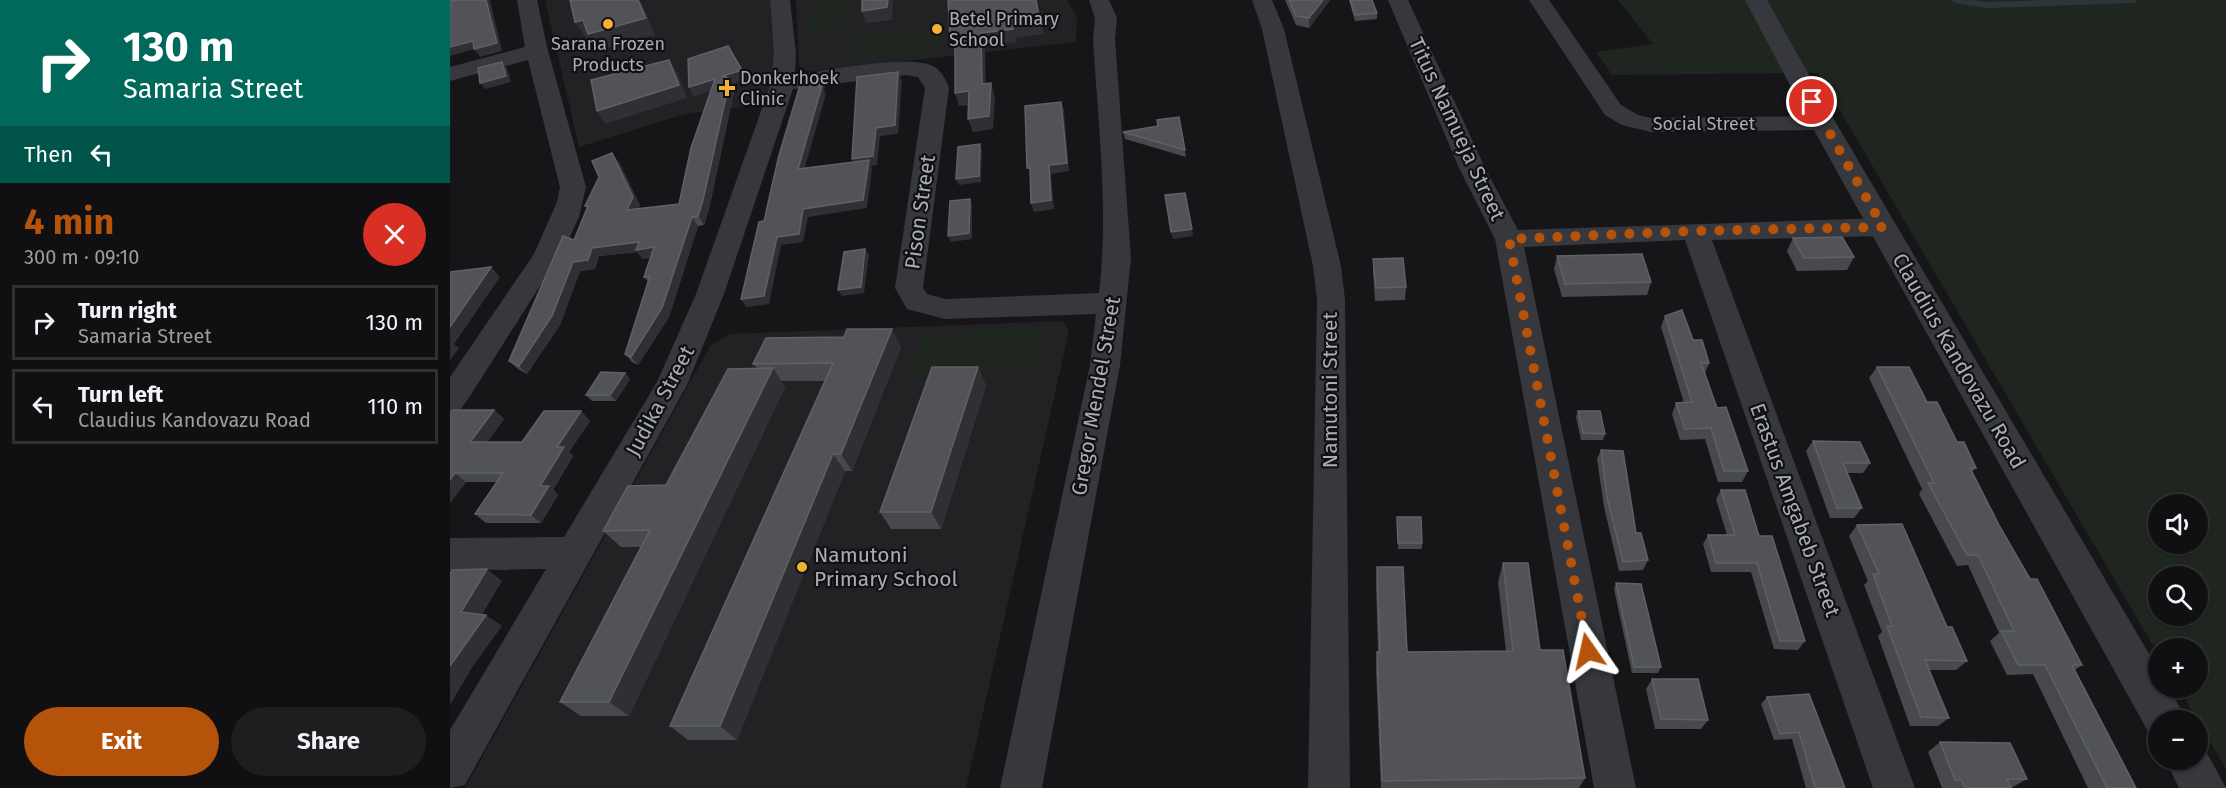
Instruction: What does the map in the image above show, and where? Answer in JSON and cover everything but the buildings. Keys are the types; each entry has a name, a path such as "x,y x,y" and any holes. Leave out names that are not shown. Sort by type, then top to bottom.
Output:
{"street":[{"path":"450,400 478,363 557,238 571,201 573,187 537,51 527,0"},
{"name":"Judika Street","path":"450,770 671,385 695,333 783,82 785,53 780,0"},
{"name":"Gregor Mendel Street","path":"1021,788 1105,365 1117,258 1104,39 1106,18 1099,0"},
{"name":"Namutoni Street","path":"1262,0 1273,29 1327,266 1330,300 1329,788"},
{"name":"Titus Namueja Street","path":"1398,0 1472,168 1509,239 1615,788"},
{"name":"Social Street","path":"1539,0 1613,110 1630,120 1671,126 1823,123"},
{"name":"Claudius Kandovazu Road","path":"1756,0 1823,123 2159,710"},
{"path":"450,75 537,51"},
{"name":"Pison Street","path":"783,82 907,68 920,68 935,80 937,88 909,288 917,302 945,309 1112,303"},
{"path":"1509,239 1695,231 1883,227"},
{"name":"Erastus Amgabeb Street","path":"1695,231 1894,788"},
{"path":"450,554 575,553"},
{"path":"2193,770 2204,788"}],"shaded area":[{"path":"545,0 770,0 772,34 781,52 768,104 685,114 579,147"},
{"name":"Betel Primary School","path":"796,0 1067,0 1077,17 1076,42 810,72 799,66"},
{"path":"812,0 851,0 849,26 809,32"},
{"path":"1618,0 2226,0 2226,769 2208,738 2208,710 2191,710 2184,698 2208,698 2208,638 2149,638 1818,73 1612,75 1596,52 1653,44"},
{"path":"943,28 940,52 848,61 854,36"},
{"name":"Namutoni Primary School","path":"1062,321 1069,331 966,788 465,788 710,346 729,334"},
{"path":"1045,328 1037,370 909,374 922,332"}],"waterway":[{"path":"1955,0 1987,5 2133,0"}],"place":[{"name":"Sarana Frozen Products","path":"608,24"},
{"name":"Betel Primary School","path":"937,29"},
{"name":"Donkerhoek Clinic","path":"727,88"},
{"name":"Namutoni Primary School","path":"802,567"}],"route":[{"path":"1588,651 1509,239 1695,231 1883,227 1812,102"}]}
